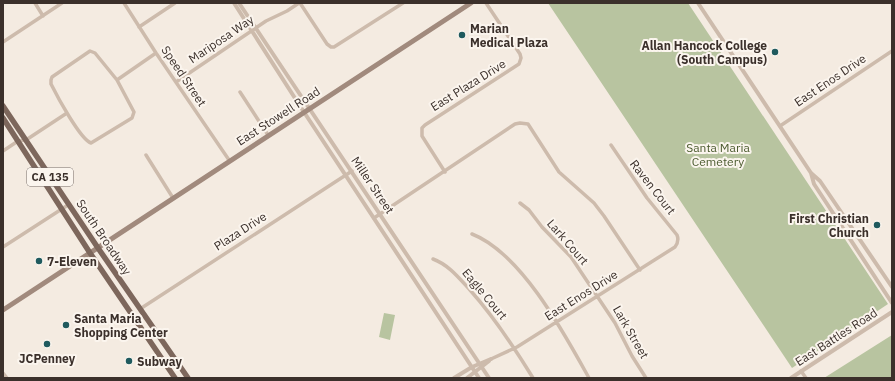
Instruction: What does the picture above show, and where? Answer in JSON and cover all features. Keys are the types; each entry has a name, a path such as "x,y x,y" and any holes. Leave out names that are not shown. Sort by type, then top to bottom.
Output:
{"main road":[{"name":"East Stowell Road","path":"3,310 229,160 471,3"},
{"name":"South Broadway","path":"3,106 68,205 188,378"},
{"name":"South Broadway","path":"3,118 90,253 174,378"}],"street":[{"path":"35,3 43,16"},
{"path":"3,42 62,3"},
{"name":"Speed Street","path":"124,3 229,160"},
{"path":"139,27 176,3"},
{"name":"Miller Street","path":"234,3 254,29"},
{"name":"Miller Street","path":"239,3 374,218 479,378"},
{"path":"300,3 327,44 331,47 334,47 403,3"},
{"name":"Mariposa Way","path":"176,82 266,20 287,11 300,3"},
{"name":"East Plaza Drive","path":"445,172 422,136 422,128 428,122 521,62 520,56 486,3"},
{"path":"698,3 811,173 814,184 892,303"},
{"path":"90,51 95,53 117,80 133,109 134,115 132,118 91,143 87,141 66,113 51,84 52,77 90,51"},
{"name":"East Enos Drive","path":"780,126 892,51"},
{"path":"117,80 156,53"},
{"path":"240,92 268,135"},
{"name":"Miller Street","path":"306,110 352,170 489,378"},
{"path":"3,151 18,141 26,140 66,113"},
{"path":"374,218 515,124 528,124 559,172 594,203 640,270"},
{"name":"Raven Court","path":"611,145 647,198 677,235 678,242"},
{"path":"146,155 173,198"},
{"name":"Plaza Drive","path":"140,309 352,170"},
{"path":"811,173 820,180 892,287"},
{"name":"Lark Court","path":"520,203 529,210 542,227 571,257 598,296"},
{"path":"3,247 68,205"},
{"path":"472,234 485,240 513,264 530,283 557,322 589,378"},
{"name":"East Enos Drive","path":"467,378 476,372 481,365 514,349 675,248 678,242"},
{"name":"Eagle Court","path":"433,259 441,262 458,276 483,305 533,378"},
{"name":"Lark Street","path":"598,296 646,378"},
{"name":"East Battles Road","path":"791,378 892,312"},
{"name":"East Enos Drive","path":"454,378 472,366 481,365"},
{"path":"801,371 806,378"},
{"path":"3,373 7,378"}],"green space":[{"name":"Santa Maria Cemetery","path":"548,3 688,3 888,304 792,368"},
{"path":"384,313 395,315 390,340 379,337"},
{"path":"892,335 892,378 824,378"}],"place":[{"name":"Marian Medical Plaza","path":"462,35"},
{"name":"Allan Hancock College (South Campus)","path":"775,52"},
{"name":"First Christian Church","path":"877,225"},
{"name":"7-Eleven","path":"39,261"},
{"name":"Santa Maria Shopping Center","path":"66,325"},
{"name":"JCPenney","path":"47,344"},
{"name":"Subway","path":"129,361"}]}
